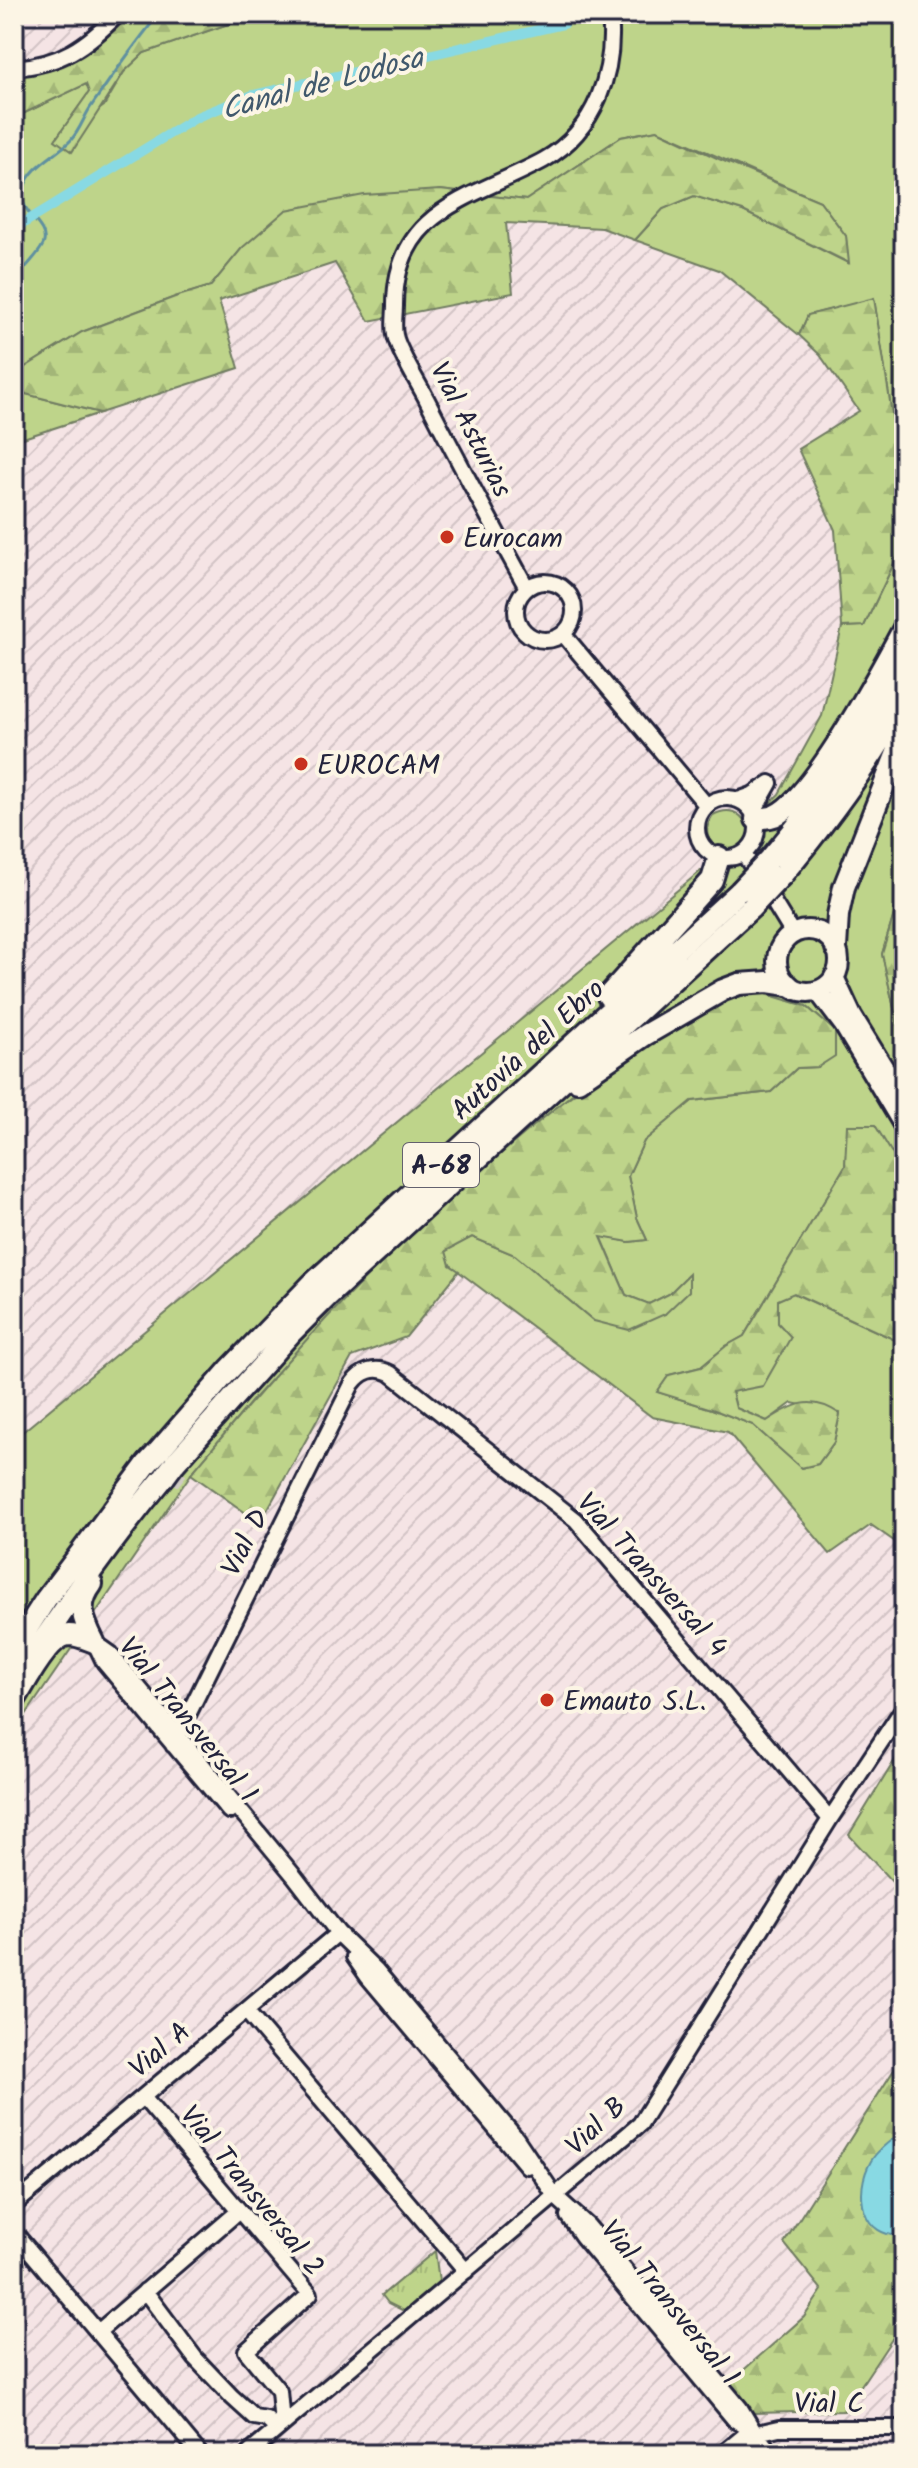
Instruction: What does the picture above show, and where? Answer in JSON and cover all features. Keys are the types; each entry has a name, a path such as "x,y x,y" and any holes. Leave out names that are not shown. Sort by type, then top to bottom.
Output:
{"highway":[{"path":"754,816 775,816 825,762 904,628"},
{"name":"Autovía del Ebro","path":"776,867 870,723 904,658"},
{"name":"Autovía del Ebro","path":"14,1649 46,1599 161,1464 327,1297 498,1139 746,899 847,792 885,736 904,701"},
{"path":"836,948 844,887 904,735"},
{"path":"478,1131 536,1067 620,985 702,892 712,880 719,857"},
{"name":"Autovía del Ebro","path":"14,1685 161,1464 229,1370 313,1283 478,1131 746,899"},
{"path":"498,1139 523,1126 595,1068 723,990 739,984 768,982 788,985"},
{"path":"94,1642 83,1620 81,1605 86,1591 150,1505 161,1464"},
{"path":"14,1701 44,1654 59,1638 75,1636 94,1642"}],"main road":[{"path":"815,931 830,939 836,948 839,971 818,991 798,991 788,985 778,971 778,952 793,934 815,931"},
{"path":"834,977 852,1016 904,1101"},
{"path":"818,991 843,1024 904,1126"}],"street":[{"path":"14,68 31,67 69,54 93,40 118,14"},
{"name":"Vial Asturias","path":"527,588 395,336 397,273 413,239 439,211 546,158 578,131 601,94 607,75 612,54 610,14"},
{"path":"549,582 560,585 568,593 574,603 575,615 564,635 542,641 522,630 516,608 519,597 527,588 549,582"},
{"path":"564,635 707,806"},
{"path":"770,783 754,816 756,837 744,854 719,857 703,846 699,837 699,819 707,806 717,800 738,800 752,795 770,783"},
{"path":"738,800 754,816"},
{"path":"744,854 793,934"},
{"name":"Vial Transversal 4","path":"370,1371 377,1369 390,1373 576,1520 830,1819"},
{"name":"Vial D","path":"176,1739 352,1384 359,1375 370,1371"},
{"name":"Vial Transversal 1","path":"94,1642 111,1654 176,1739 338,1933 376,1970 516,2138 555,2196 588,2226 740,2408 772,2454"},
{"name":"Vial B","path":"248,2454 640,2124 830,1819 904,1707"},
{"name":"Vial A","path":"14,2205 338,1933"},
{"path":"246,2011 466,2271"},
{"name":"Vial Transversal 2","path":"143,2097 310,2294 246,2351 279,2391 280,2426"},
{"path":"98,2332 239,2211"},
{"path":"14,2232 200,2454"},
{"path":"145,2291 195,2358 232,2397 254,2417 280,2426"},
{"name":"Vial C","path":"722,2454 744,2436 779,2428 904,2428"},
{"name":"Vial C","path":"738,2454 755,2433"}],"shaded area":[{"path":"14,14 132,14 64,62 14,77"},
{"path":"505,223 602,228 719,270 783,319 820,355 860,412 799,449 835,530 842,627 822,716 779,794 703,869 14,1439 14,441 239,368 218,301 336,263"},
{"path":"459,1271 652,1417 728,1432 830,1553 871,1525 904,1548 904,1745 849,1835 904,1895 904,2054 784,2243 822,2290 804,2317 730,2382 844,2411 904,2321 904,2454 14,2454 14,1732 191,1474 260,1523 352,1357 406,1337"}],"green space":[{"path":"132,14 182,14 181,17 189,14 257,14 144,53 124,72 72,152 55,140 89,92 86,84 14,118 14,77 64,62"},
{"path":"257,14 904,14 904,492 874,299 808,315 799,335 719,270 635,240 663,209 694,196 743,211 848,263 846,236 820,201 657,130 621,137 526,200 440,190 242,248 211,286 82,332 14,374 14,118 86,84 90,91 55,140 104,106 124,72 144,53"},
{"path":"657,130 820,201 846,236 849,263 743,211 694,196 663,209 635,240 602,228 506,223 513,293 369,321 335,263 219,301 239,368 100,413 14,391 14,374 82,332 211,286 242,248 286,210 364,195 440,190 526,200 621,137"},
{"path":"874,298 904,492 904,524 897,557 864,626 842,627 835,530 798,449 859,411 820,355 799,335 808,315"},
{"path":"14,391 100,413 14,441"},
{"path":"904,524 904,881 882,954 904,1053 904,1173 875,1126 848,1125 845,1166 744,1336 726,1346 701,1367 669,1375 658,1392 753,1425 801,1468 818,1464 834,1442 840,1413 792,1403 767,1421 736,1408 732,1391 778,1323 777,1300 793,1293 904,1344 904,1548 871,1525 830,1554 728,1432 652,1417 450,1265 445,1251 472,1237 515,1255 594,1321 665,1314 688,1275 669,1294 649,1304 626,1295 601,1236 629,1242 647,1240 637,1218 628,1176 644,1141 692,1101 771,1092 797,1068 818,1067 835,1031 806,1006 756,991 635,1050 571,1095 465,1184 346,1297 256,1396 191,1474 14,1732 14,1439 703,869 721,851 712,844 708,835 708,825 713,815 733,812 741,816 747,825 779,794 822,716 842,627 864,626 897,557"},
{"path":"904,882 904,1053 882,954"},
{"path":"756,991 806,1006 835,1031 835,1056 818,1067 797,1068 771,1092 692,1101 644,1141 628,1176 637,1218 647,1240 629,1242 601,1237 626,1295 649,1304 669,1294 689,1274 689,1291 665,1314 629,1330 594,1321 515,1255 472,1237 446,1251 450,1265 459,1271 406,1337 352,1357 260,1523 191,1474 347,1297 506,1149 581,1088 637,1048 697,1014"},
{"path":"847,1125 875,1125 904,1173 904,1344 794,1293 778,1300 778,1323 791,1337 763,1386 732,1392 736,1408 767,1421 794,1406 811,1403 840,1414 834,1442 818,1464 801,1468 753,1425 657,1392 669,1375 701,1367 726,1346 744,1336 845,1166"},
{"path":"904,1745 904,1895 849,1835"},
{"path":"904,2054 904,2321 844,2411 753,2413 730,2382 804,2317 822,2290 784,2243"},
{"path":"435,2251 439,2281 404,2311 388,2303 382,2295"}],"water":[{"path":"904,2131 904,2235 889,2235 870,2222 862,2199 863,2186 871,2161 886,2144"}],"waterway":[{"path":"14,281 44,242 41,229 24,204 22,196 27,180 74,136 98,96 159,14"},
{"name":"Canal de Lodosa","path":"14,229 197,117 253,95 564,24"}],"tunnel":[{"path":"144,1451 182,1481"}],"place":[{"name":"Eurocam","path":"447,537"},
{"name":"EUROCAM","path":"301,764"},
{"name":"Emauto S.L.","path":"547,1700"}]}
